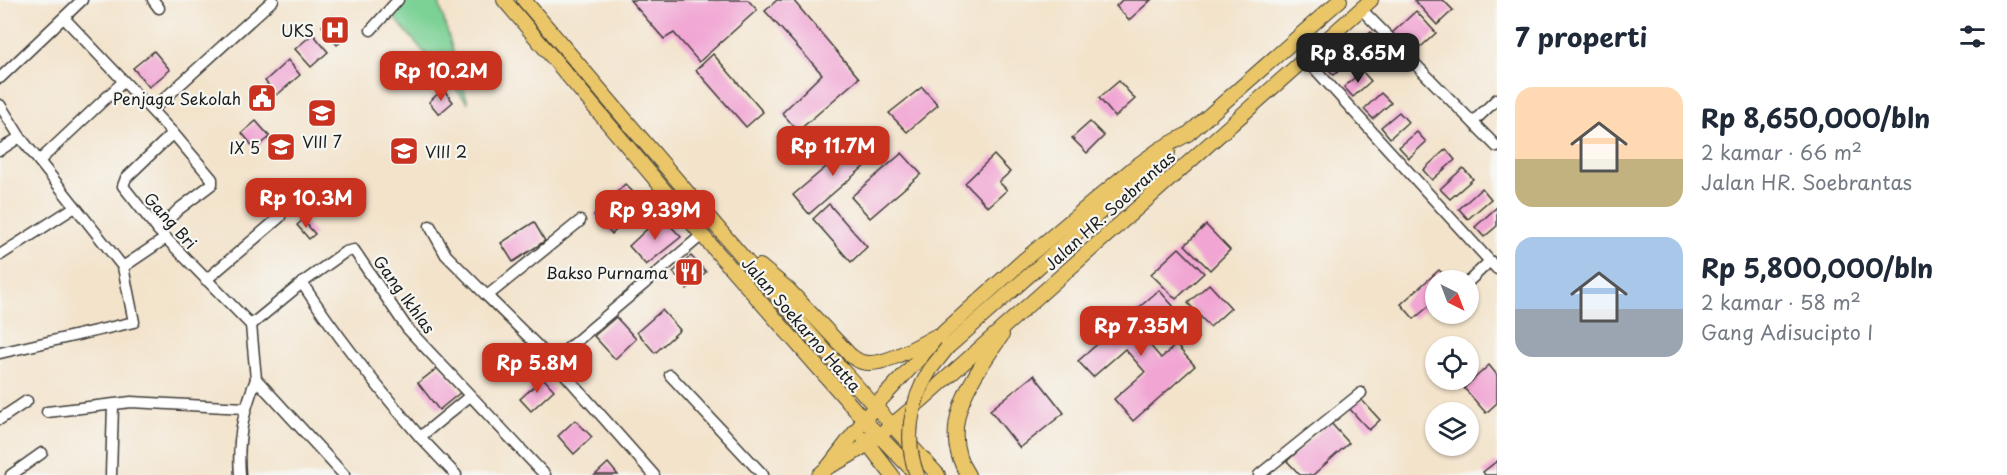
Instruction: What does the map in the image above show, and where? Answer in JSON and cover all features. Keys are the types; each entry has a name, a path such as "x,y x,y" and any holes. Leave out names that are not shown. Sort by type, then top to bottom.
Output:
{"main road":[{"name":"Jalan Soekarno Hatta","path":"524,0 741,254 891,425 938,475"},
{"name":"Jalan HR. Soebrantas","path":"824,473 875,406 944,332 1025,259 1132,169 1160,148 1188,134 1340,0"},
{"name":"Jalan Soekarno Hatta","path":"505,1 860,425 874,440 917,475"},
{"name":"Jalan HR. Soebrantas","path":"824,473 874,440 1366,4"},
{"path":"917,475 909,443 910,425 929,371 947,348 1188,134"},
{"path":"741,254 762,267 789,290 850,355 862,363 902,355 944,332"},
{"path":"968,475 957,449 956,424 962,401 974,375 1016,316"},
{"path":"874,440 892,475"}],"street":[{"path":"0,78 82,0"},
{"path":"152,110 273,0"},
{"path":"371,30 398,0"},
{"path":"1366,4 1497,147"},
{"path":"64,18 173,133 213,182 179,209 162,234 123,267"},
{"path":"1305,58 1493,265 1479,275"},
{"path":"39,161 123,82"},
{"path":"1473,122 1497,99"},
{"path":"0,105 20,137 123,267 134,322 0,353"},
{"name":"Gang Bri","path":"173,133 123,182 125,190 162,234 251,325"},
{"path":"0,150 20,137"},
{"path":"0,255 75,207"},
{"path":"206,280 280,217"},
{"path":"486,296 580,221"},
{"path":"430,226 446,255 553,361 654,475"},
{"path":"553,361 702,235"},
{"name":"Gang Ikhlas","path":"251,325 345,252 354,250 407,328 545,475"},
{"path":"302,284 365,372 420,437 456,475"},
{"path":"240,475 239,441 244,408 256,380 251,325"},
{"path":"670,375 763,475"},
{"path":"256,380 344,475"},
{"path":"1260,475 1361,393"},
{"path":"420,437 470,396"},
{"path":"0,419 27,401"},
{"path":"47,412 136,402 244,408"},
{"path":"111,475 112,405"},
{"path":"11,475 42,453"}],"green space":[{"path":"401,0 442,0 439,3 468,103 392,15"}],"building":[{"path":"630,0 748,0 757,10 699,62 674,33 664,39"},
{"path":"777,0 793,0 859,78 798,131 782,113 822,74 765,11"},
{"path":"1122,0 1151,0 1129,20 1116,6"},
{"path":"1414,0 1443,0 1453,10 1437,25"},
{"path":"1416,11 1436,33 1412,55 1392,33"},
{"name":"UKS","path":"334,16 349,35 337,45 322,26"},
{"path":"1371,32 1380,43 1362,59 1353,48"},
{"path":"313,34 328,52 311,67 295,49"},
{"path":"1342,49 1352,60 1334,75 1324,65"},
{"path":"154,51 170,70 149,87 133,68"},
{"path":"713,54 763,112 746,127 696,70"},
{"path":"288,60 300,75 277,95 265,81"},
{"path":"1362,71 1371,81 1353,97 1344,87"},
{"path":"1119,81 1135,99 1115,117 1099,98"},
{"name":"Penjaga Sekolah","path":"266,86 274,96 258,110 250,100"},
{"path":"922,87 938,105 907,132 889,113"},
{"path":"443,89 453,102 439,114 429,102"},
{"path":"1381,93 1391,103 1373,119 1364,109"},
{"path":"1399,112 1408,122 1390,138 1381,127"},
{"path":"256,121 270,137 255,149 242,133"},
{"path":"1090,122 1104,136 1087,153 1072,138"},
{"path":"1417,132 1426,142 1409,158 1399,147"},
{"path":"858,140 874,158 809,214 793,195"},
{"path":"1446,149 1455,160 1432,180 1423,170"},
{"path":"902,153 921,174 870,218 851,197"},
{"path":"994,155 1010,172 999,182 1007,190 988,207 965,183"},
{"path":"1463,168 1473,179 1450,199 1440,189"},
{"path":"625,184 644,203 612,234 594,215"},
{"path":"1482,188 1491,199 1468,219 1459,209"},
{"path":"829,204 867,247 851,262 813,219"},
{"path":"1497,207 1497,226 1484,237 1475,227"},
{"path":"661,216 681,237 646,265 629,246"},
{"path":"303,220 315,234 309,239 297,225"},
{"path":"534,222 545,241 513,262 501,243"},
{"path":"1206,225 1230,250 1210,270 1185,245"},
{"path":"1179,248 1204,273 1176,299 1151,274"},
{"name":"Bakso Purnama","path":"691,256 706,272 687,289 673,272"},
{"path":"1425,283 1425,310 1414,319 1401,304"},
{"path":"1209,284 1231,308 1210,327 1188,303"},
{"path":"1159,290 1174,307 1142,336 1161,358 1176,345 1195,366 1133,421 1114,399 1145,372 1125,349 1093,377 1078,361"},
{"path":"662,310 680,330 655,353 637,332"},
{"path":"616,317 636,339 615,359 594,336"},
{"path":"1192,321 1198,338 1181,343 1175,327"},
{"path":"1489,365 1497,375 1497,403 1486,413 1479,402 1466,390 1479,390 1479,374"},
{"path":"440,366 461,392 439,410 418,383"},
{"path":"1034,375 1064,413 1020,448 990,410"},
{"path":"543,378 554,390 531,411 520,399"},
{"path":"1359,397 1380,420 1369,430 1348,407"},
{"path":"575,420 592,437 574,454 558,436"},
{"path":"1330,422 1349,443 1313,475 1300,475 1287,461"},
{"path":"1497,461 1497,475 1485,475 1483,472"},
{"path":"608,463 618,475 595,475"}],"place":[{"name":"UKS","path":"335,30"},
{"name":"Penjaga Sekolah","path":"262,98"},
{"name":"VIII 7","path":"322,113"},
{"name":"IX 5","path":"281,147"},
{"name":"VIII 2","path":"404,151"},
{"name":"Bakso Purnama","path":"689,272"}]}
